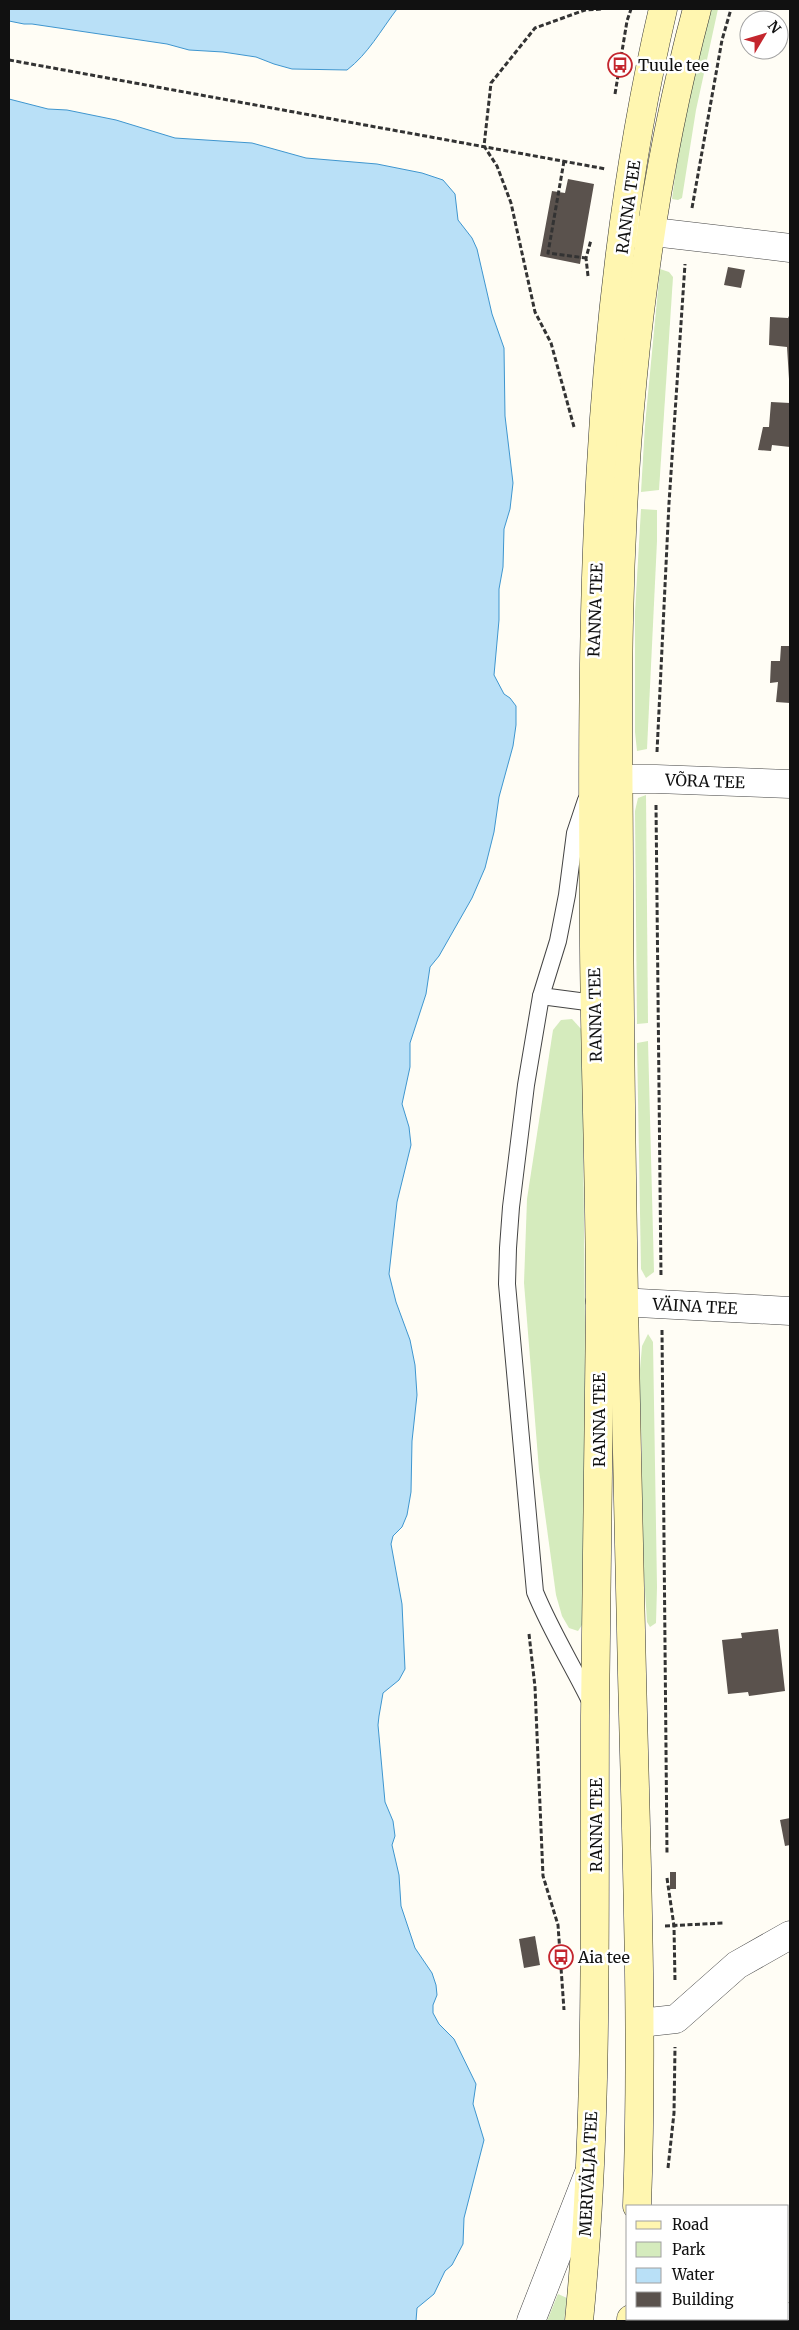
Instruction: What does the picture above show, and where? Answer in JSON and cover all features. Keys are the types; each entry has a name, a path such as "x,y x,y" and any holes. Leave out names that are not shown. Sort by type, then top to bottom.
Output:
{"main road":[{"name":"RANNA TEE","path":"640,2023 612,1302 607,1004 592,779 594,611 608,362 623,228 648,70 663,9"},
{"name":"RANNA TEE","path":"607,1004 619,778 619,620 632,376 650,234 676,86 697,9"},
{"name":"RANNA TEE","path":"595,2026 595,1713 598,1580 612,1302"},
{"path":"637,2205 640,2023"},
{"name":"MERIVÄLJA TEE","path":"579,2321 589,2172 595,2026"}],"street":[{"path":"623,228 650,234 790,248"},
{"name":"VÕRA TEE","path":"592,779 619,778 790,784"},
{"name":"VÄINA TEE","path":"612,1302 790,1311"},
{"path":"640,2023 676,2018 737,1965 790,1934"},
{"path":"531,2321 589,2172"}],"lane":[{"path":"592,779 575,833 567,895 558,941 541,996 526,1085 511,1207 507,1284 535,1592 551,1628 569,1658 595,1713"},
{"path":"541,996 607,1004"}],"path":[{"path":"575,431 551,343 535,312 511,203 497,166 484,146 492,83 535,28 585,10 603,9"},
{"path":"667,1856 656,779 669,503 687,238 722,40 731,9"},
{"path":"9,60 607,170"},
{"path":"564,161 548,252 586,258"},
{"path":"667,1876 674,1926 676,2018 674,2113 668,2169"},
{"path":"665,1926 724,1923"},
{"path":"564,2014 558,1925 565,1925"}],"green space":[{"path":"709,9 718,9 696,110 682,198 678,200 672,199 684,109"},
{"path":"660,269 669,272 673,277 659,490 641,492 645,425"},
{"path":"641,509 657,510 657,541 647,749 637,751 635,732 635,612"},
{"path":"646,795 648,1023 637,1024 635,811 638,798"},
{"path":"572,1019 582,1030 585,1324 584,1622 578,1631 569,1628 562,1616 556,1595 539,1470 524,1283 527,1199 553,1030 561,1020"},
{"path":"648,1041 654,1272 646,1278 641,1269 637,1043"},
{"path":"648,1334 653,1342 657,1587 656,1623 650,1627 647,1622 640,1510 642,1450 639,1381 642,1346"},
{"path":"558,2294 567,2298 564,2321 547,2321"}],"water":[{"path":"9,9 397,9 368,49 347,70 292,69 256,57 223,52 189,50 167,44 24,24 9,21"},
{"path":"9,99 48,109 67,110 116,120 175,138 252,143 306,158 377,164 422,173 443,180 455,194 458,220 472,238 477,249 492,314 504,348 505,416 513,483 510,509 504,529 503,567 499,589 499,620 494,675 504,694 516,706 516,725 513,746 499,797 494,832 485,868 472,898 439,956 430,967 426,994 410,1043 410,1067 402,1104 409,1127 411,1145 397,1202 389,1274 396,1302 410,1340 415,1365 417,1395 412,1441 411,1492 407,1515 402,1527 393,1536 391,1544 402,1604 405,1669 399,1680 383,1693 379,1716 378,1725 385,1802 393,1821 395,1836 392,1845 399,1875 401,1906 415,1948 432,1973 436,1985 437,1995 433,2005 433,2013 439,2024 454,2039 476,2084 473,2104 484,2140 464,2218 463,2244 452,2265 445,2271 434,2294 417,2308 416,2321 9,2321"}],"building":[{"path":"568,179 594,184 580,264 540,256 552,191 565,193"},
{"path":"728,267 745,270 741,288 724,285"},
{"path":"790,314 789,379 787,347 769,345 770,317 788,318"},
{"path":"771,402 790,403 790,447 772,445 771,451 758,450 763,427 769,427"},
{"path":"781,646 790,646 790,703 776,702 778,682 770,683 771,661 780,661"},
{"path":"778,1629 785,1691 749,1696 748,1692 728,1694 722,1640 742,1638 741,1633"},
{"path":"790,1818 790,1845 785,1846 780,1820"},
{"path":"670,1872 676,1872 676,1889 670,1889"},
{"path":"535,1936 540,1965 524,1968 519,1939"}],"place":[{"name":"Tuule tee","path":"620,65"},
{"name":"Aia tee","path":"561,1957"}]}
